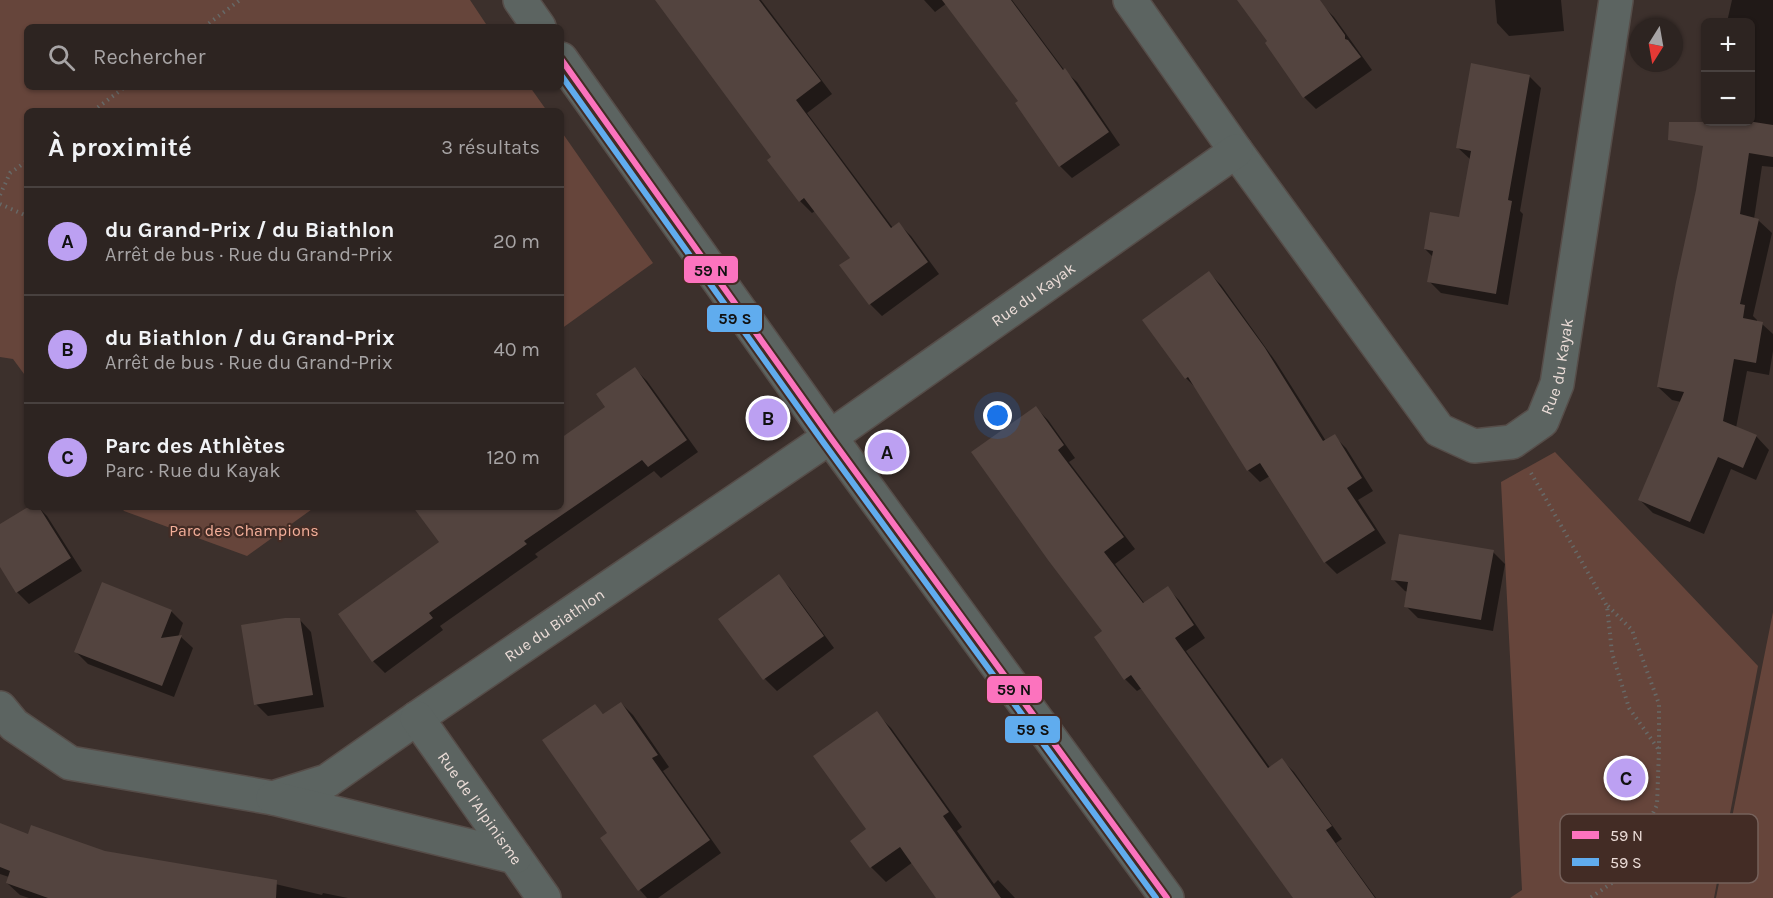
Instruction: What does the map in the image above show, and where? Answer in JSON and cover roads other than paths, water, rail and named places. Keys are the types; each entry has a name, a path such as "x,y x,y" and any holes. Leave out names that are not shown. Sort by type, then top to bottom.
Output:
{"street":[{"path":"520,0 537,24"},
{"name":"Rue du Kayak","path":"1130,0 1236,151 1439,430 1474,446 1512,441 1542,421 1557,384 1616,0"},
{"path":"564,63 830,437 1167,898"},
{"name":"Rue du Kayak","path":"830,437 1236,151"},
{"name":"Rue du Biathlon","path":"273,798 327,781 830,437"},
{"name":"Rue du Biathlon","path":"0,708 14,725 70,763 273,798 515,857"},
{"name":"Rue de l'Alpinisme","path":"417,718 544,898"}],"place":[{"name":"du Biathlon / du Grand-Prix","path":"768,418"},
{"name":"du Grand-Prix / du Biathlon","path":"887,452"},
{"name":"Parc des Athlètes","path":"1626,778"}],"park label":[{"name":"Parc des Champions","path":"244,530"}]}
